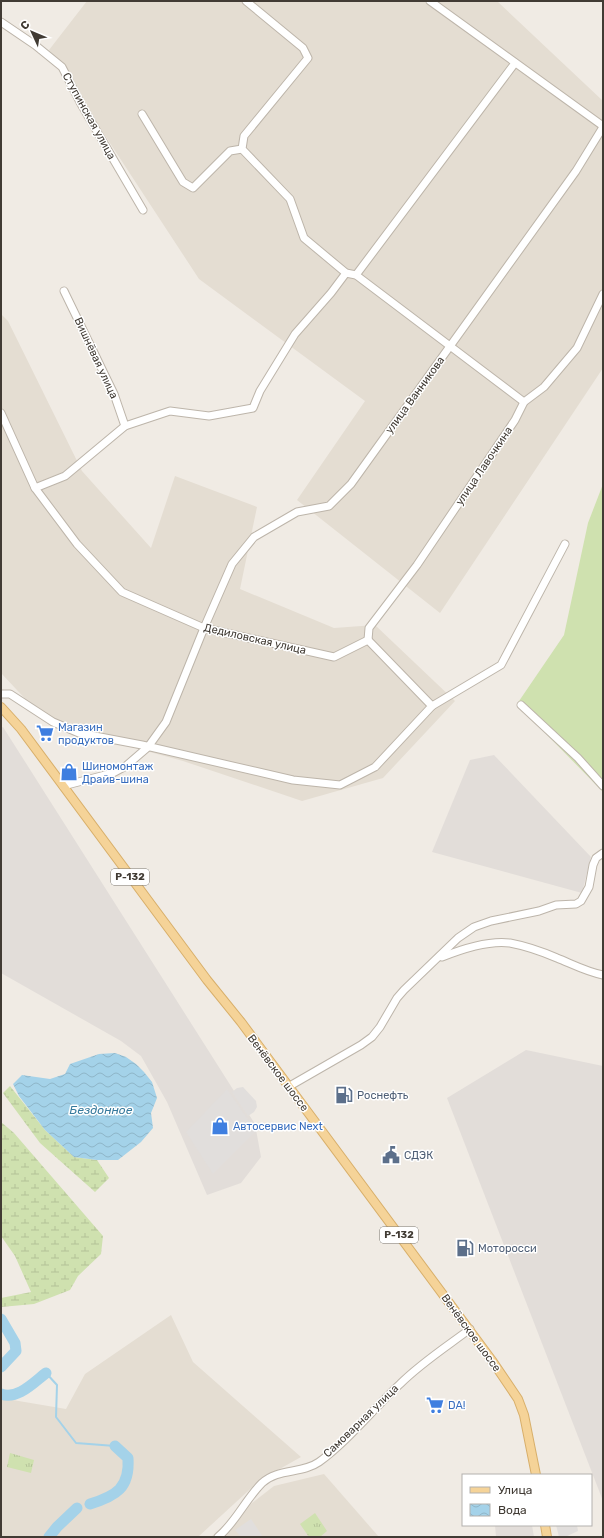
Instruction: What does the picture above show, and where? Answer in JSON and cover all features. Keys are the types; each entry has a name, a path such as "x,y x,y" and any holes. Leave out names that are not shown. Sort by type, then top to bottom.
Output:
{"main road":[{"name":"Венёвское шоссе","path":"1,707 20,729 63,786 470,1329 518,1400 528,1428 536,1474"},
{"path":"545,1526 547,1537"}],"street":[{"path":"242,149 244,136 308,58 303,48 246,1"},
{"path":"430,1 603,127"},
{"name":"Ступинская улица","path":"1,22 62,67 81,104 143,210"},
{"path":"356,275 515,63"},
{"path":"142,114 183,182 193,188 230,151 242,149"},
{"name":"улица Ванникова","path":"63,786 113,773 126,766 148,747 166,722 232,564 254,537 297,512 329,506 351,484 576,171 603,127"},
{"path":"242,149 290,199 304,238 346,273 356,275 449,347 524,402"},
{"path":"35,488 65,476 125,426 170,411 209,416 253,408 260,391 295,334 331,293 346,273"},
{"name":"Вишнёвая улица","path":"64,291 114,394 125,426"},
{"name":"улица Лавочкина","path":"368,640 369,628 418,565 515,420 524,402 544,387 577,348 603,294"},
{"name":"Дедиловская улица","path":"1,414 35,488 77,544 122,592 204,628 334,657 368,640"},
{"path":"1,694 10,694 53,722 79,733 293,780 340,785 375,767 432,706 501,665 566,544"},
{"path":"368,640 432,706"},
{"path":"521,705 578,758 603,786"},
{"path":"288,1087 361,1045 372,1037 404,990 438,959 458,938 474,927 491,921 539,911 556,905 576,904 581,901 589,887 593,865 596,858 603,853"},
{"path":"438,959 452,953 480,946 496,943 510,943 556,957 603,975"},
{"name":"Самоварная улица","path":"218,1537 230,1526 262,1484 271,1476 317,1463 339,1446 412,1373 470,1329"}],"shaded area":[{"path":"87,1 497,1 603,101 603,368 440,613 297,500 365,401 199,279 49,50"},
{"path":"1,314 8,321 82,471 151,548 175,476 257,507 240,589 334,628 375,625 455,701 383,778 302,801 183,761 65,729 31,705 1,673"},
{"path":"3,727 255,1124 261,1157 241,1183 207,1195 167,1102 141,1056 121,1041 1,973 1,728"},
{"path":"494,755 591,857 582,893 432,852 470,760"},
{"path":"526,1050 603,1066 603,1501 447,1098"},
{"path":"243,1087 256,1101 257,1107 254,1112 248,1116 232,1092 237,1088"},
{"path":"227,1089 256,1131 213,1174 186,1132"},
{"path":"171,1315 193,1362 301,1457 260,1480 198,1537 1,1537 1,1398 66,1409 85,1374"},
{"path":"324,1474 379,1537 211,1537 226,1523 274,1486"},
{"path":"251,1519 263,1537 241,1537 235,1530"},
{"path":"495,1526 532,1526 534,1537 496,1537"},
{"path":"556,1526 577,1526 578,1531 565,1537 559,1537"}],"green space":[{"path":"603,484 603,792 517,704 564,635 588,523"},
{"path":"10,1086 45,1130 74,1157 97,1160 109,1178 95,1192 40,1143 3,1093"},
{"path":"1,1122 14,1133 103,1236 101,1254 78,1276 70,1290 34,1304 1,1307 1,1298 31,1292 15,1256 1,1236"},
{"path":"10,1453 34,1460 31,1473 7,1467"},
{"path":"315,1513 327,1531 320,1537 309,1537 300,1524"}],"water":[{"name":"Бездонное","path":"115,1053 126,1057 136,1064 152,1082 157,1098 151,1113 153,1128 141,1142 118,1160 97,1160 74,1157 45,1130 19,1096 13,1084 22,1075 50,1079 65,1074 70,1064 99,1054"}],"waterway":[{"path":"1,1319 15,1343 16,1351 1,1367"},
{"path":"46,1373 57,1385 56,1417 76,1443 115,1446"},
{"path":"1,1394 14,1395 31,1385 46,1373"},
{"path":"90,1504 114,1494 124,1484 127,1477 128,1458 115,1446"},
{"path":"49,1537 77,1508"}],"place":[{"name":"Магазин продуктов","path":"45,733"},
{"name":"Шиномонтаж Драйв-шина","path":"69,772"},
{"name":"Роснефть","path":"344,1095"},
{"name":"Автосервис Next","path":"220,1126"},
{"name":"СДЭК","path":"391,1155"},
{"name":"Моторосси","path":"465,1248"},
{"name":"DA!","path":"435,1405"}]}
